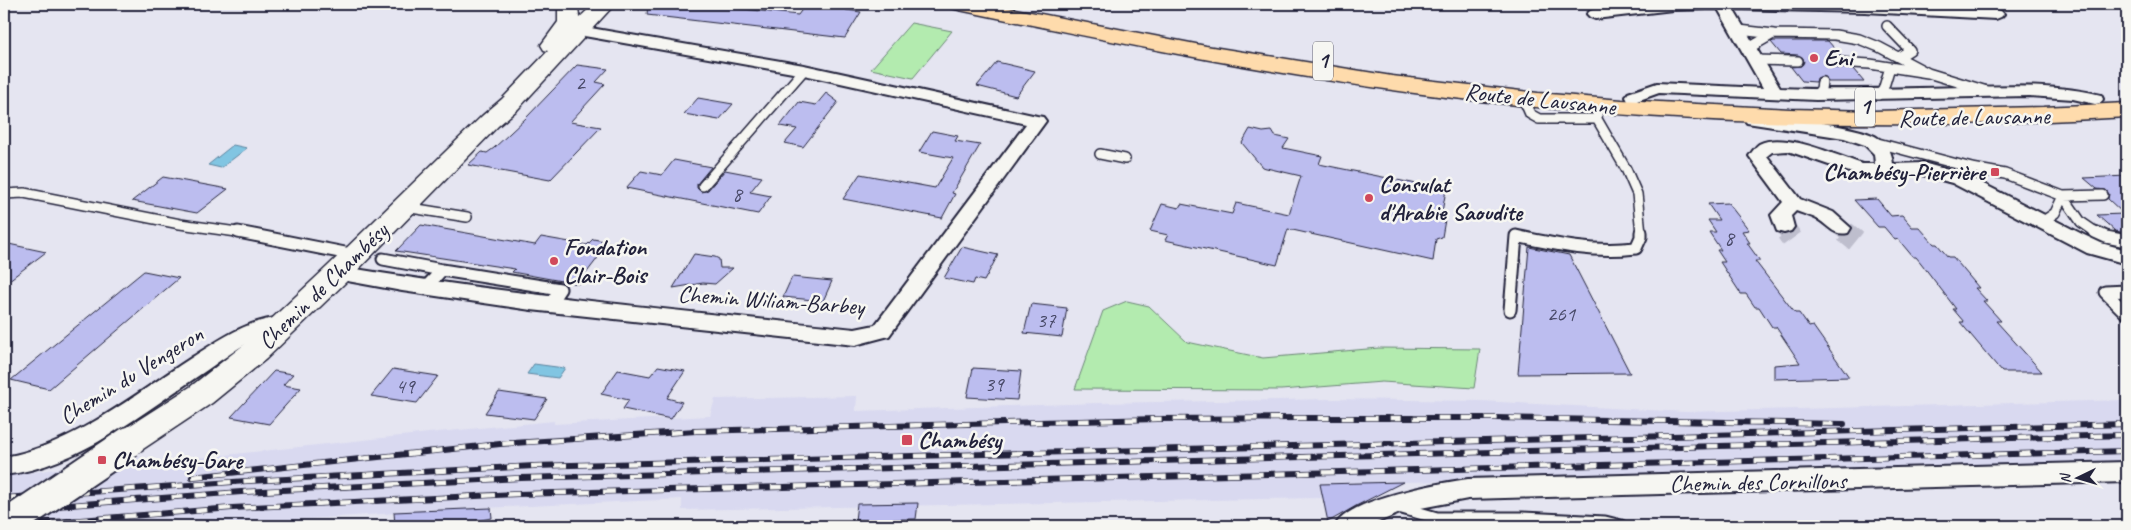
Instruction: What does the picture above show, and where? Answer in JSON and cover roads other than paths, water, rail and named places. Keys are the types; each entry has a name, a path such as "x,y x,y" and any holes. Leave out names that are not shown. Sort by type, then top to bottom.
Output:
{"main road":[{"name":"Route de Lausanne","path":"959,4 1280,65 1444,90 1523,98 1598,112 1834,118 1944,118 2051,115 2127,110"},
{"name":"Route de Lausanne","path":"1014,4 1224,44 1388,71 1502,85 1634,97 1769,105 1870,107 1954,106 2127,96"}],"street":[{"path":"490,120 497,102 565,30 569,20 568,4"},
{"path":"582,28 592,4"},
{"name":"Chemin de Chambésy","path":"5,526 214,385 284,325 490,120 510,104 605,4"},
{"path":"1723,4 1774,93"},
{"path":"1595,14 1673,5 1723,4 1865,6 1996,14"},
{"name":"Chemin Wiliam-Barbey","path":"347,264 426,287 635,315 855,337 882,331 1037,121 804,70 582,28"},
{"name":"Route de Lausanne","path":"1634,97 1657,88 1774,93 1819,88 1878,95 2029,91 2073,94 2095,99"},
{"path":"1715,114 1830,129 1870,141 1883,153 1884,169"},
{"path":"1841,228 1826,216 1793,202 1758,156 1764,149 1776,146 1789,146 1861,170 1923,169 1946,174 1959,178 2094,248 2127,257"},
{"path":"1784,227 1780,215 1793,202"},
{"name":"Chemin du Vengeron","path":"4,466 37,460 69,447 92,435 231,343 266,326 284,325"},
{"name":"Chemin des Cornillons","path":"1347,526 1391,505 1432,493 1468,489 2127,472"}],"lane":[{"path":"1887,26 1910,50 1898,57"},
{"path":"1739,30 1774,34 1835,34 1859,39 1928,73"},
{"path":"1752,54 1774,34"},
{"path":"1752,54 1798,61"},
{"path":"1836,62 1928,73 1991,92"},
{"path":"1878,95 1883,90 1890,67"},
{"path":"703,186 804,70"},
{"path":"1510,310 1516,236 1588,251 1612,252 1636,248 1641,237 1637,194 1598,112"},
{"name":"Route de Lausanne","path":"1870,141 1972,168 2004,174 2063,196"},
{"path":"1100,154 1125,159"},
{"path":"4,194 24,194 180,224 224,228 347,264"},
{"path":"2063,196 2103,195"},
{"path":"2042,222 2055,213 2063,196"},
{"path":"2063,196 2070,211 2088,227 2103,236 2127,241"},
{"path":"404,206 467,217"},
{"path":"383,259 560,288 550,304"},
{"path":"426,287 442,270"},
{"path":"2127,291 2105,292 2127,314"},
{"path":"1391,505 1437,518 1523,518 1605,522 1621,526"}],"water":[{"path":"233,145 247,148 221,168 208,165"},
{"path":"534,364 565,368 558,378 527,374"}],"tunnel":[{"path":"1784,227 1788,233"},
{"path":"1841,228 1847,233"},
{"path":"1787,232 1792,239"},
{"path":"1845,232 1856,241"}],"railway":[{"path":"192,477 500,444 696,431 1157,419 1300,418 1495,418 1844,424"},
{"path":"4,498 247,481 534,466 2127,424"},
{"path":"4,510 241,492 521,478 2127,435"},
{"path":"4,526 232,508 518,494 2127,451"}],"place":[{"name":"Eni","path":"1814,58"},
{"name":"Chambésy-Pierrière","path":"1995,172"},
{"name":"Consulat d'Arabie Saoudite","path":"1369,198"},
{"name":"Fondation Clair-Bois","path":"554,261"},
{"name":"Chambésy","path":"907,440"},
{"name":"Chambésy-Gare","path":"102,460"}]}
